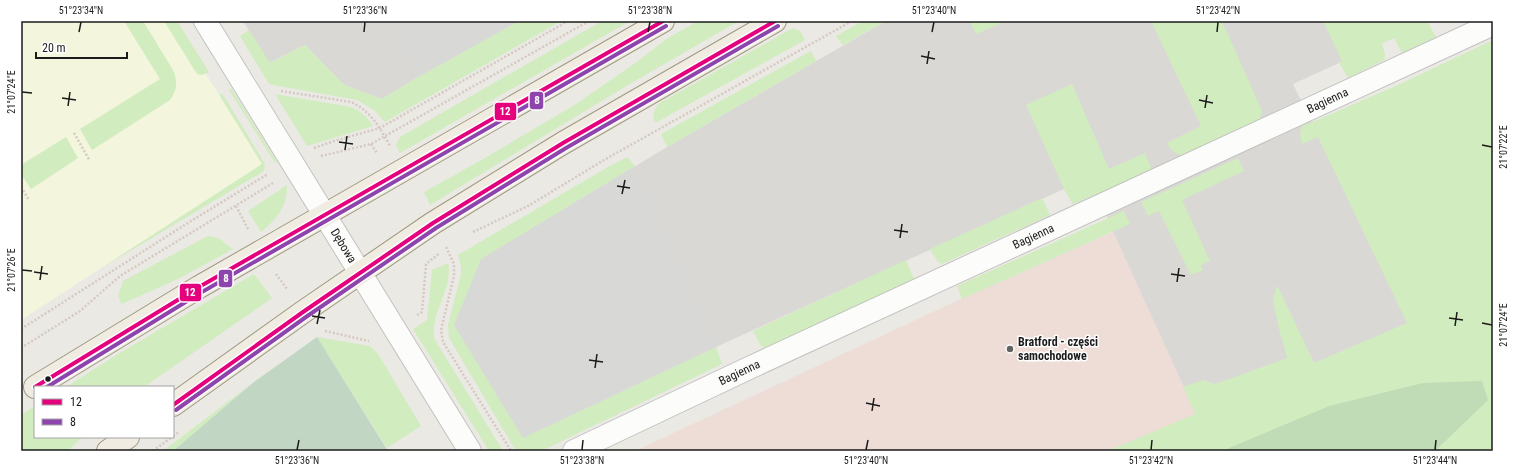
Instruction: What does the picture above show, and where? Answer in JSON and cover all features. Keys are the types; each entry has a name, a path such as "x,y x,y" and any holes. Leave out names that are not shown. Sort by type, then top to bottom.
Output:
{"main road":[{"path":"37,386 199,287 663,21"},
{"path":"174,404 433,223 564,143 775,21"},
{"path":"21,396 34,388"},
{"path":"108,451 127,438"}],"street":[{"name":"Dębowa","path":"205,21 296,168 323,215 470,451"},
{"name":"Bagienna","path":"574,451 749,368 1493,24"}],"path":[{"path":"21,348 80,311 120,276 313,158 371,144 589,21"},
{"path":"473,232 528,206 604,160 852,21"},
{"path":"277,91 351,102 358,105 368,112 373,118 403,169"},
{"path":"74,133 90,161"},
{"path":"21,187 29,200"},
{"path":"433,223 454,264 454,276 441,330 443,342 511,451"},
{"path":"324,330 377,342 396,330 422,312 426,264 453,244"},
{"path":"174,436 179,432"},
{"path":"154,451 171,438"}],"shaded area":[{"path":"21,21 173,21 262,164 21,320"},
{"path":"243,21 519,21 418,77 382,99 344,85 305,45 269,63"},
{"path":"396,21 519,21 418,77 390,25"},
{"path":"886,21 1431,21 1293,84 1408,323 1196,414 1113,232 1098,193 1073,204 1064,189 716,347 523,438 481,259 667,147"},
{"path":"635,166 716,347 523,438 454,325 481,259"},
{"name":"Bratford - części samochodowe","path":"1113,232 1196,414 1107,451 635,451 950,304"},
{"path":"317,337 388,451 173,451 254,382"}],"green space":[{"path":"124,21 143,21 173,70 176,78 176,85 170,100 92,150 80,129 160,79"},
{"path":"164,21 177,21 209,72 202,75 197,74"},
{"path":"519,21 561,21 385,122 374,110 357,100 269,84 240,36 249,30 270,63 305,45 344,85 382,99 418,77"},
{"path":"602,21 630,21 400,153 396,145 400,137"},
{"path":"698,21 739,21 633,82 430,205 424,192 576,104 634,64 668,38"},
{"path":"863,21 886,21 843,45 836,36"},
{"path":"970,21 1007,21 976,34"},
{"path":"1151,21 1222,21 1262,111 1260,119 1182,155 1173,151 1167,143 1201,126"},
{"path":"1323,21 1427,21 1436,37 1402,53 1394,38 1382,43 1385,55 1384,60 1348,78 1339,62 1342,61"},
{"path":"793,28 800,31 805,40 655,123 654,114 658,104"},
{"path":"1493,40 1493,451 1107,451 1195,414 1183,387 1203,380 1215,384 1287,358 1273,300 1277,285 1314,363 1407,323 1318,137 1302,144 1300,133 1303,126 1398,85"},
{"path":"811,51 816,61 667,147 661,134"},
{"path":"1072,84 1109,169 1145,153 1152,170 1073,204 1064,189 1026,105"},
{"path":"231,88 277,162 275,163 229,90"},
{"path":"222,93 265,164 264,171 100,269 262,164 220,96"},
{"path":"275,94 351,107 364,115 373,126 307,146"},
{"path":"66,137 78,158 31,189 21,174 21,165"},
{"path":"627,157 635,166 481,259 523,438 716,347 722,364 541,451 516,451 449,338 448,325 461,274 461,266 458,255"},
{"path":"1238,158 1244,171 1182,200 1210,261 1201,265 1203,270 1191,275 1159,211 1148,216 1141,202"},
{"path":"287,185 287,193 280,212 261,232 248,211"},
{"path":"1042,198 1050,215 942,264 938,262 930,249"},
{"path":"1124,211 1130,224 962,299 957,286"},
{"path":"208,236 218,238 233,249 180,278 122,304 118,296 123,281"},
{"path":"906,260 914,279 765,348 761,346 753,331"},
{"path":"448,263 448,282 435,321 435,340 503,451 489,451 413,329 427,320 432,270"},
{"path":"254,274 272,298 145,386 68,386 118,354"},
{"path":"317,337 370,346 378,354 421,426 387,448"},
{"path":"1482,381 1488,400 1435,451 1222,451 1329,406 1423,383"},
{"path":"254,382 173,451 163,451"},
{"path":"34,407 34,438 81,438 68,451 21,451 21,415"}],"transit line":[{"name":"12","path":"37,386 199,287 663,21"},
{"name":"12","path":"174,404 303,312 433,223 563,143 775,21"},
{"name":"8","path":"49,386 202,292 666,26"},
{"name":"8","path":"176,410 306,317 436,228 566,148 778,26"}],"place":[{"name":"Bratford - części samochodowe","path":"1010,349"}]}
